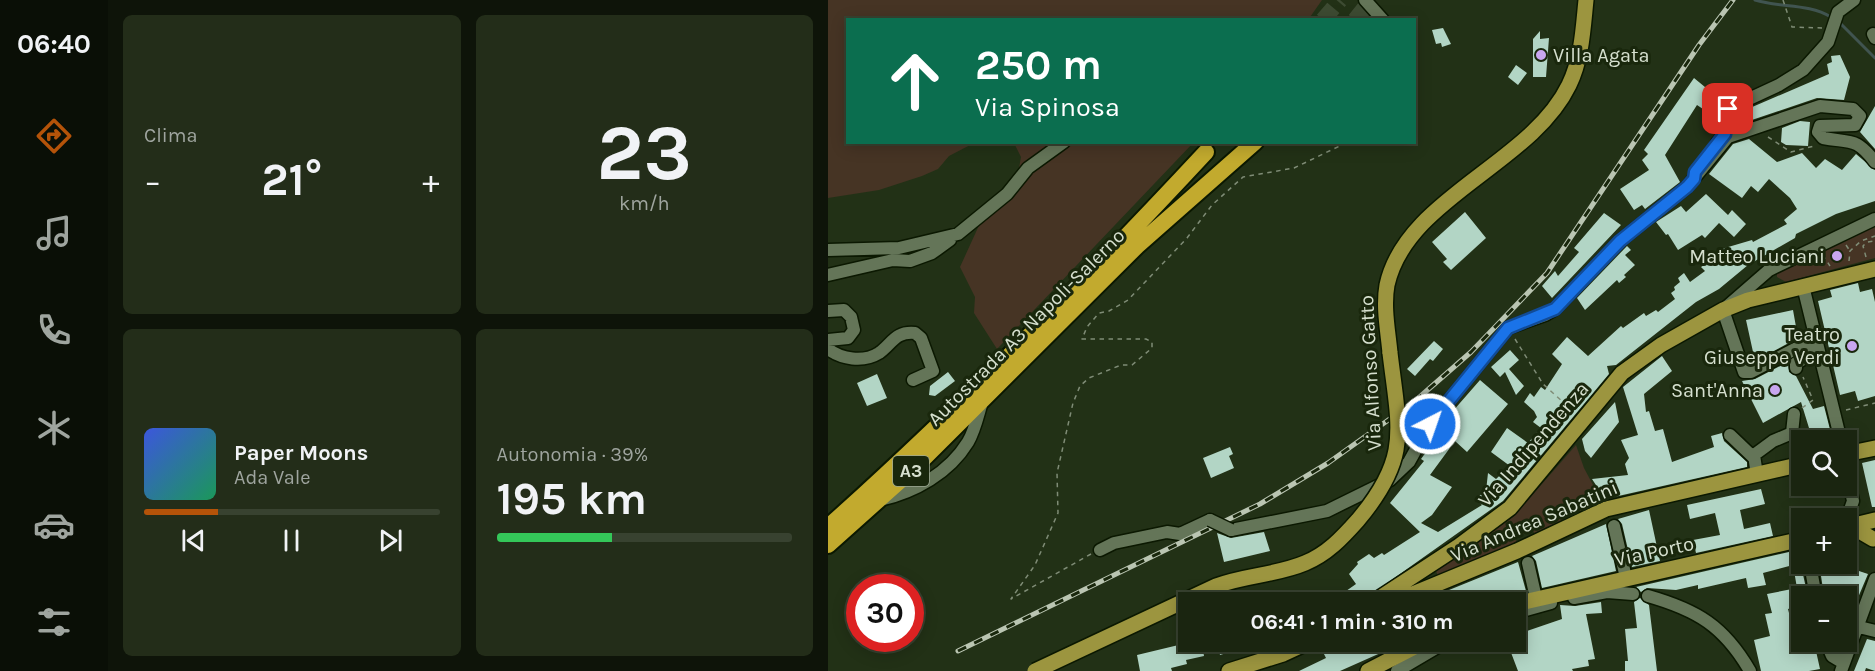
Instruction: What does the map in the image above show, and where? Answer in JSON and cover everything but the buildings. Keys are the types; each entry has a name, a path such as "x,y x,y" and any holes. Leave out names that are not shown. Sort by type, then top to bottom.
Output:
{"highway":[{"name":"Autostrada A3 Napoli-Salerno","path":"1132,241 1253,144"},
{"name":"Autostrada A3 Napoli-Salerno","path":"828,545 879,500 1132,241 1206,152"},
{"name":"Autostrada A3 Napoli-Salerno","path":"828,527 985,392"}],"main road":[{"name":"Via Alfonso Gatto","path":"1035,671 1216,586 1235,579 1303,564 1329,549 1378,495 1392,470 1397,450 1398,431 1386,305 1387,286 1401,251 1421,225 1533,132 1558,103 1576,69 1586,0"},
{"name":"Via Indipendenza","path":"1390,592 1422,572 1510,508 1622,374 1636,362 1723,310 1873,264"},
{"path":"1857,452 1875,448"},
{"name":"Via Andrea Sabatini","path":"1420,592 1606,509 1791,467"},
{"path":"1857,532 1867,534 1873,532"},
{"name":"Via Porto","path":"1526,601 1606,587 1626,578 1791,541"},
{"path":"1422,572 1430,588"},
{"path":"1228,671 1287,652"},
{"path":"1368,671 1405,652"}],"street":[{"path":"1365,0 1381,18"},
{"path":"1694,179 1695,172 1725,134 1720,118 1724,111 1779,85 1803,70 1817,56 1832,33 1838,12 1854,0"},
{"path":"1100,550 1114,543 1167,532 1180,534 1210,520 1231,530 1327,511 1390,480 1409,462 1430,424 1508,328 1555,309 1620,241 1694,179 1728,137 1820,106 1853,109 1860,116 1858,123 1853,127 1820,126 1818,132 1823,138 1854,141 1865,148 1875,162"},
{"path":"828,275 893,260 910,261 932,254 1007,194 1028,168 1061,144"},
{"path":"1816,340 1746,372 1740,367 1723,310 1756,281 1786,260 1875,219"},
{"path":"828,250 899,248 958,234"},
{"path":"1756,281 1754,292 1767,296"},
{"path":"1803,286 1838,430"},
{"path":"828,311 844,310 850,317 854,330 848,338 828,340"},
{"path":"828,349 850,359 871,356 879,353 899,334 915,333 921,338 933,371 913,380"},
{"path":"1798,369 1796,363 1813,354 1811,350 1791,359 1790,355 1816,340"},
{"path":"1753,457 1773,441 1790,435 1794,427 1794,414"},
{"path":"1775,432 1794,427"},
{"path":"1730,435 1753,457 1756,475"},
{"path":"1852,496 1873,532"},
{"path":"1851,508 1853,501"},
{"path":"1614,526 1626,578"},
{"path":"1528,563 1536,598"},
{"path":"1857,622 1875,579"},
{"path":"1526,610 1606,587 1633,594"},
{"path":"1648,596 1684,606 1703,617 1732,645 1750,671"},
{"path":"1857,629 1875,631"},
{"path":"1397,671 1429,652"},
{"path":"1830,652 1842,667"},
{"path":"1842,667 1847,652"}],"path":[{"path":"1783,0 1792,27 1824,28 1832,33"},
{"path":"1758,128 1791,152 1809,149"},
{"path":"1100,550 1076,561 1011,599 1035,565 1058,513 1057,473 1072,403 1080,386 1089,378 1121,365 1132,365 1152,348 1152,342 1146,339 1082,339 1087,327 1099,313 1109,311 1128,300 1187,238 1212,205 1242,177 1294,168 1344,144"},
{"path":"1850,251 1861,241 1875,236"},
{"path":"1873,264 1862,249 1867,242 1875,241"},
{"path":"1841,242 1850,251 1850,260 1845,266"},
{"path":"1824,250 1825,262 1836,268"},
{"path":"1508,328 1543,384 1584,420"},
{"path":"1794,414 1813,400 1798,369"},
{"path":"1834,414 1875,403"}],"shaded area":[{"path":"828,0 1322,0 1309,18 846,18 846,144 972,144 949,156 938,169 922,176 879,190 828,198"},
{"path":"1014,144 1192,144 997,349 974,313 975,297 960,267 981,221 1018,174 1021,157"},
{"path":"1875,223 1875,258 1786,282 1777,277 1777,272"},
{"path":"1576,445 1584,468 1601,500 1535,534 1532,529 1515,538 1517,542 1438,576 1436,571 1513,517"}],"waterway":[{"path":"1755,0 1813,10 1831,17"},
{"path":"1839,22 1875,58"}],"tunnel":[{"path":"1325,18 1340,0"},
{"path":"1357,18 1371,0"}],"railway":[{"path":"958,651 1260,504 1328,463 1415,401 1471,352 1547,273 1699,45 1733,0"}],"place":[{"name":"Villa Agata","path":"1541,55"},
{"name":"Matteo Luciani","path":"1837,256"},
{"name":"Teatro Giuseppe Verdi","path":"1852,346"},
{"name":"Sant'Anna","path":"1775,390"}],"route":[{"path":"1430,424 1508,328 1517,322 1545,315 1555,309 1620,241 1687,187 1694,179 1695,172 1725,134 1720,118 1728,109"}]}
